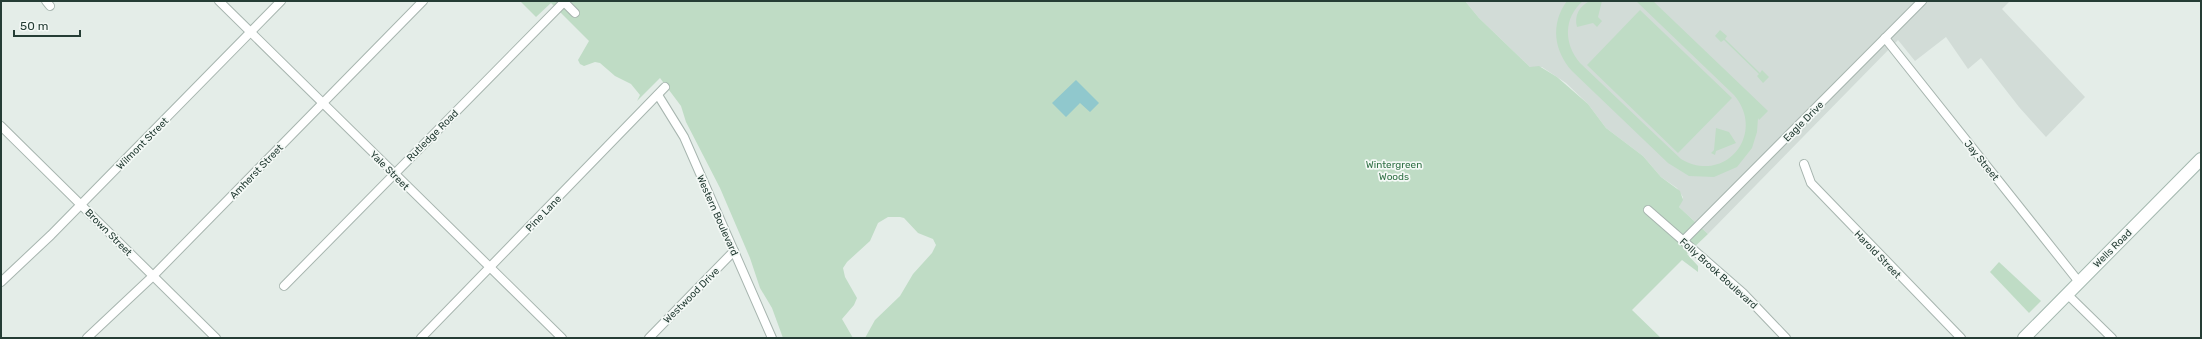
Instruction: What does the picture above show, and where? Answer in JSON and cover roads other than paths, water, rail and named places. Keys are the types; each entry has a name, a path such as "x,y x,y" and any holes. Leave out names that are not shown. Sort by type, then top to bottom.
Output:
{"main road":[{"name":"Wells Road","path":"2024,338 2201,159"}],"street":[{"name":"Yale Street","path":"219,1 562,338"},
{"name":"Wilmont Street","path":"1,282 81,205 281,1"},
{"name":"Amherst Street","path":"87,338 153,276 423,1"},
{"name":"Rutledge Road","path":"284,286 563,1 575,13"},
{"name":"Eagle Drive","path":"1683,241 1922,1"},
{"name":"Jay Street","path":"1885,38 2079,282"},
{"name":"Pine Lane","path":"421,338 665,87"},
{"name":"Western Boulevard","path":"658,95 684,137 772,338"},
{"name":"Brown Street","path":"1,126 216,338"},
{"name":"Harold Street","path":"1804,164 1811,183 1961,338"},
{"name":"Folly Brook Boulevard","path":"1648,210 1743,293 1786,338"},
{"name":"Westwood Drive","path":"648,338 734,251"},
{"path":"2068,294 2112,338"}],"water":[{"path":"1076,80 1099,103 1090,112 1080,103 1066,117 1052,103"}],"park label":[{"name":"Wintergreen Woods","path":"1394,170"}]}
